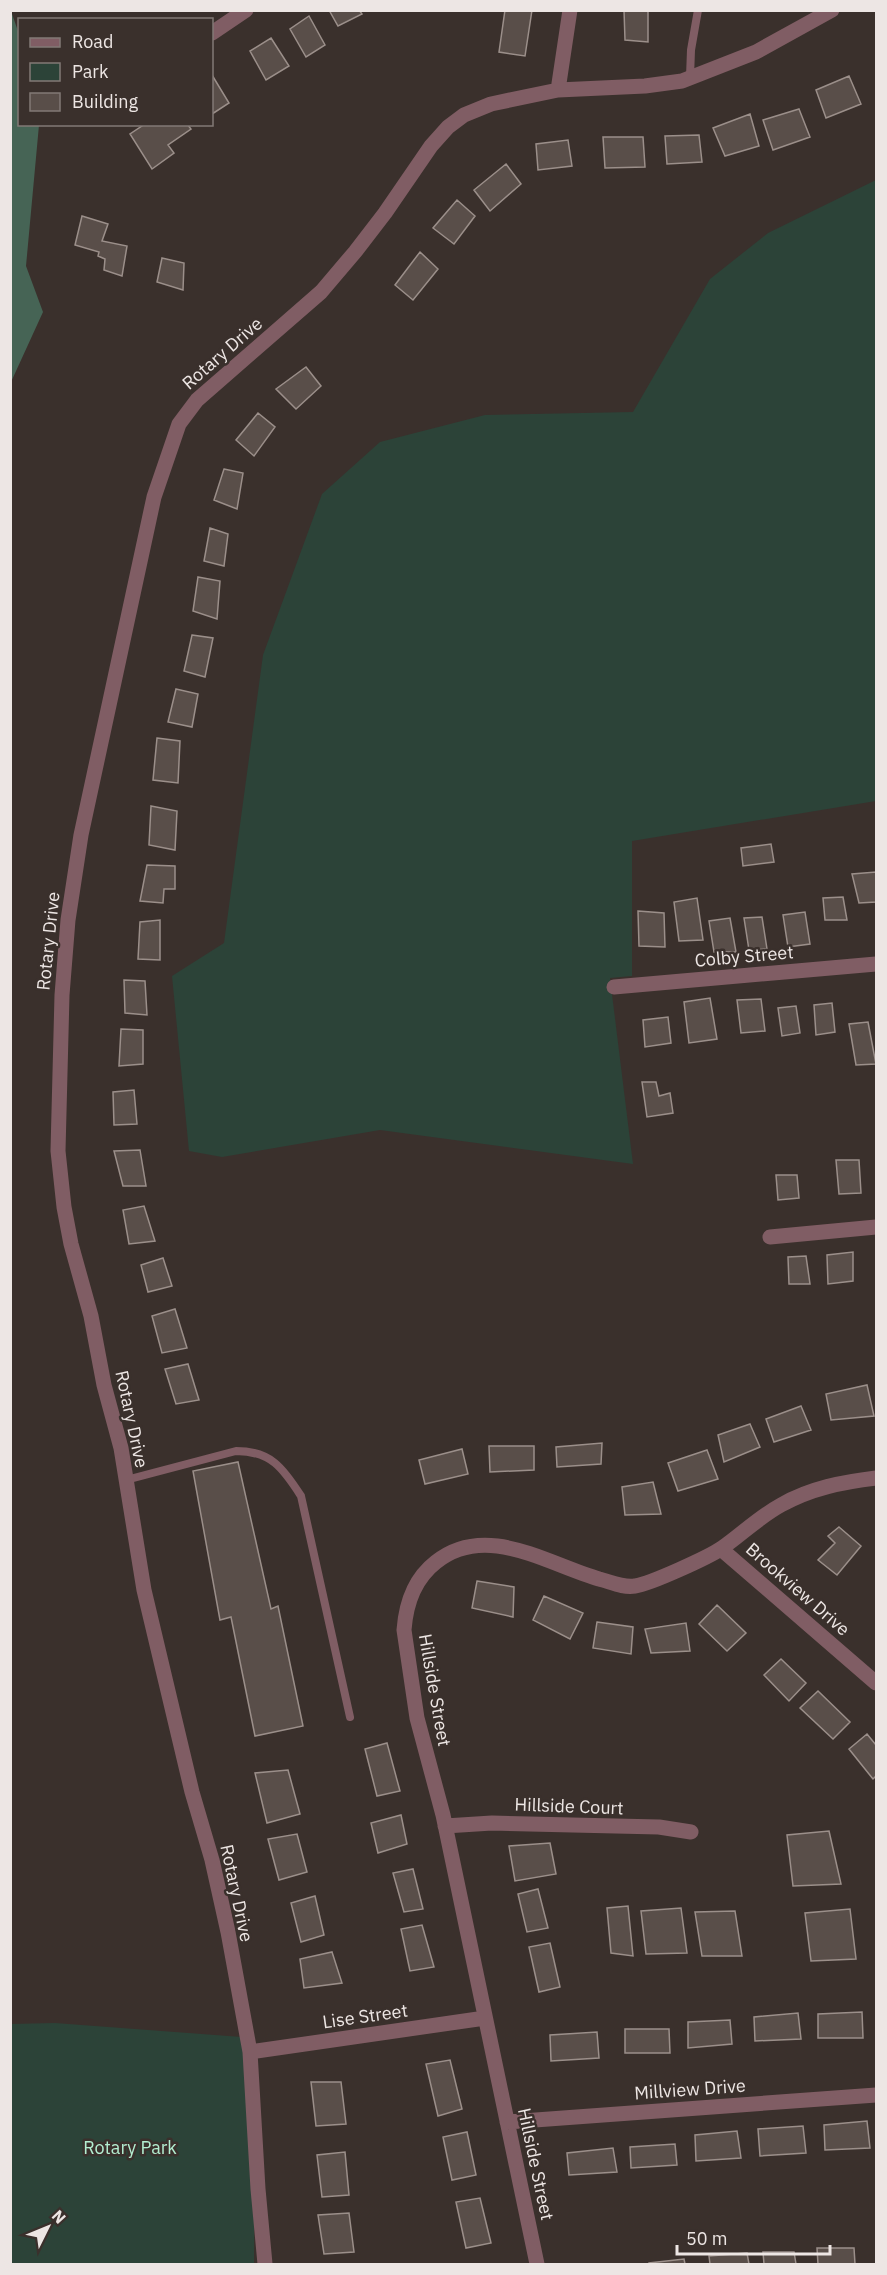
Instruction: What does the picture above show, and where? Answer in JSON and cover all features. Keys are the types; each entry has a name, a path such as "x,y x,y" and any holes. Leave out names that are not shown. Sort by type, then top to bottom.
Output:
{"street":[{"path":"213,32 246,10"},
{"path":"558,90 570,10"},
{"name":"Rotary Drive","path":"265,2265 250,2052 212,1860 192,1792 144,1590 126,1480 96,1335 71,1244 64,1207 58,1150 62,995 68,920 81,835 147,528 163,467 174,436 187,411 332,280 385,213 431,146 448,127 480,107 520,96 558,90 645,86 682,81 756,52 826,13"},
{"name":"Colby Street","path":"614,987 876,964"},
{"path":"770,1237 876,1227"},
{"name":"Hillside Street","path":"537,2265 445,1826 417,1718 404,1630 405,1616 412,1592 429,1567 447,1555 460,1549 492,1544 510,1547 617,1584 636,1586 656,1580 722,1549 759,1518 794,1498 823,1487 876,1478"},
{"name":"Brookview Drive","path":"722,1549 876,1683"},
{"name":"Hillside Court","path":"445,1826 513,1823 659,1827 691,1832"},
{"name":"Lise Street","path":"250,2052 485,2018"},
{"name":"Millview Drive","path":"507,2122 876,2095"}],"lane":[{"path":"690,77 691,50 698,10"},
{"path":"126,1480 236,1451 253,1451 274,1460 287,1474 301,1496 350,1717"}],"green space":[{"path":"11,11 18,31 18,126 39,126 26,266 43,312 11,382"},
{"path":"876,180 876,801 632,841 632,976 610,978 633,1164 380,1130 222,1157 189,1151 172,976 224,943 263,655 322,494 380,442 485,415 633,412 710,279 768,233"},
{"name":"Rotary Park","path":"55,2023 255,2038 254,2264 11,2264 10,2024"}],"building":[{"path":"329,10 359,10 362,14 338,26"},
{"path":"505,10 532,10 525,56 499,52"},
{"path":"624,10 648,10 648,42 625,40"},
{"path":"309,16 325,45 306,57 290,29"},
{"path":"271,38 289,66 266,80 250,51"},
{"path":"849,76 861,104 826,118 816,90"},
{"path":"213,77 229,103 213,113"},
{"path":"799,109 810,137 773,150 763,120"},
{"path":"750,114 759,146 725,156 713,128"},
{"path":"142,126 189,126 191,129 168,145 174,153 152,169 130,134"},
{"path":"699,135 702,162 667,164 665,136"},
{"path":"603,137 643,137 645,167 605,168"},
{"path":"568,140 572,166 538,170 536,144"},
{"path":"506,164 521,184 490,211 474,190"},
{"path":"457,200 475,216 454,244 433,228"},
{"path":"82,216 108,224 102,241 127,246 122,276 104,270 105,259 98,256 99,252 75,245"},
{"path":"420,252 438,269 413,300 395,285"},
{"path":"162,258 184,263 183,290 157,282"},
{"path":"306,367 321,386 296,409 276,389"},
{"path":"258,413 275,427 254,456 236,440"},
{"path":"224,469 243,473 237,509 214,500"},
{"path":"210,528 228,534 224,566 204,561"},
{"path":"198,577 220,581 217,619 193,611"},
{"path":"192,635 213,638 205,677 184,671"},
{"path":"176,689 198,694 192,727 168,722"},
{"path":"157,738 180,741 178,783 153,780"},
{"path":"151,806 177,811 175,850 149,845"},
{"path":"771,844 774,862 743,866 741,848"},
{"path":"147,865 175,866 175,889 164,889 163,903 140,901"},
{"path":"876,872 876,902 859,903 852,874"},
{"path":"843,897 847,920 825,920 823,898"},
{"path":"697,898 703,940 679,941 674,902"},
{"path":"638,911 664,913 665,947 639,946"},
{"path":"805,912 810,944 788,947 783,915"},
{"path":"762,917 767,949 749,950 744,918"},
{"path":"730,918 736,952 714,952 709,921"},
{"path":"160,920 160,960 138,959 140,922"},
{"path":"124,980 145,981 147,1015 125,1013"},
{"path":"710,998 717,1039 689,1043 684,1002"},
{"path":"761,999 765,1031 741,1033 737,1000"},
{"path":"832,1003 835,1032 816,1035 814,1005"},
{"path":"796,1006 800,1033 782,1036 778,1008"},
{"path":"668,1017 671,1043 645,1047 643,1020"},
{"path":"868,1022 876,1064 856,1065 849,1024"},
{"path":"121,1029 143,1030 143,1064 119,1066"},
{"path":"642,1082 656,1082 659,1096 670,1093 673,1113 647,1117"},
{"path":"134,1090 137,1124 114,1125 113,1092"},
{"path":"140,1150 146,1186 123,1186 114,1151"},
{"path":"836,1160 859,1160 861,1193 839,1194"},
{"path":"776,1175 797,1175 799,1198 778,1200"},
{"path":"144,1206 155,1241 129,1244 123,1210"},
{"path":"853,1252 853,1281 828,1284 827,1255"},
{"path":"806,1256 810,1284 789,1284 788,1257"},
{"path":"163,1258 172,1286 148,1292 141,1265"},
{"path":"175,1309 187,1348 162,1353 152,1316"},
{"path":"188,1364 199,1400 176,1404 165,1369"},
{"path":"867,1385 874,1416 831,1420 826,1394"},
{"path":"801,1406 811,1430 774,1442 766,1419"},
{"path":"750,1424 760,1447 724,1462 718,1435"},
{"path":"602,1443 601,1464 557,1467 556,1447"},
{"path":"489,1446 534,1446 534,1470 490,1472"},
{"path":"462,1449 468,1474 425,1484 419,1460"},
{"path":"707,1450 718,1479 678,1491 668,1463"},
{"path":"238,1462 271,1609 278,1606 303,1726 255,1736 231,1617 220,1620 193,1471"},
{"path":"653,1482 661,1514 625,1515 622,1487"},
{"path":"839,1527 861,1546 837,1575 818,1560 835,1543 828,1536"},
{"path":"477,1581 514,1587 513,1617 472,1608"},
{"path":"544,1596 583,1613 570,1639 533,1620"},
{"path":"717,1605 746,1633 727,1651 699,1624"},
{"path":"597,1622 633,1627 631,1654 593,1648"},
{"path":"686,1623 690,1651 651,1653 645,1629"},
{"path":"781,1659 806,1683 789,1701 764,1675"},
{"path":"818,1691 850,1722 833,1739 800,1708"},
{"path":"867,1734 876,1745 876,1776 873,1779 849,1749"},
{"path":"387,1743 400,1791 377,1796 365,1749"},
{"path":"288,1770 300,1814 267,1823 255,1773"},
{"path":"401,1815 407,1844 378,1853 371,1823"},
{"path":"829,1831 841,1884 793,1886 787,1835"},
{"path":"297,1834 307,1872 279,1880 268,1839"},
{"path":"550,1843 556,1874 515,1881 509,1846"},
{"path":"413,1869 423,1909 404,1912 393,1873"},
{"path":"538,1889 548,1928 527,1932 518,1894"},
{"path":"315,1896 324,1935 301,1942 291,1903"},
{"path":"628,1906 633,1956 611,1953 607,1908"},
{"path":"681,1908 687,1953 646,1954 641,1911"},
{"path":"850,1909 856,1959 811,1961 805,1913"},
{"path":"735,1911 742,1956 702,1956 695,1912"},
{"path":"422,1925 434,1967 410,1971 401,1929"},
{"path":"550,1943 560,1987 539,1992 529,1947"},
{"path":"332,1952 342,1983 304,1988 300,1959"},
{"path":"862,2012 863,2038 818,2038 818,2014"},
{"path":"798,2013 801,2039 755,2041 754,2017"},
{"path":"730,2020 732,2044 688,2048 688,2022"},
{"path":"625,2029 669,2029 670,2053 625,2053"},
{"path":"597,2032 599,2058 551,2061 550,2035"},
{"path":"450,2060 462,2109 438,2116 426,2064"},
{"path":"311,2082 341,2082 346,2124 316,2126"},
{"path":"867,2121 870,2148 825,2150 824,2125"},
{"path":"803,2126 806,2153 760,2156 758,2129"},
{"path":"737,2131 741,2158 696,2161 695,2135"},
{"path":"467,2132 476,2175 452,2180 443,2137"},
{"path":"675,2144 677,2165 631,2168 630,2147"},
{"path":"613,2148 617,2172 569,2175 567,2153"},
{"path":"345,2152 349,2195 322,2197 317,2155"},
{"path":"480,2198 491,2243 466,2248 456,2202"},
{"path":"349,2213 354,2252 324,2254 318,2215"},
{"path":"817,2248 854,2248 855,2264 818,2264"},
{"path":"763,2252 794,2252 796,2264 764,2264"},
{"path":"747,2253 749,2264 710,2264 709,2256"},
{"path":"684,2259 685,2264 649,2264 649,2263"}]}
